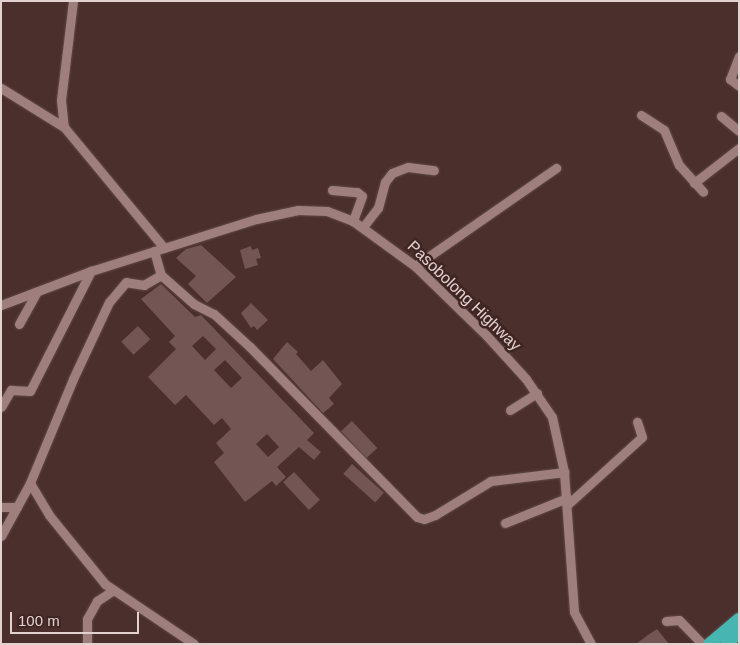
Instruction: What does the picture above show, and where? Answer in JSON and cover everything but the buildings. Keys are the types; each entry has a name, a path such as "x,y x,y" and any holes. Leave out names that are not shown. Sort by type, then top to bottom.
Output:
{"highway":[{"path":"709,644 739,619"},
{"path":"726,644 739,633"}],"street":[{"path":"64,127 61,100 73,1"},
{"path":"739,56 730,80 739,86"},
{"path":"1,88 64,127 164,248"},
{"path":"641,115 664,130 679,165 703,192"},
{"path":"722,116 739,132"},
{"path":"694,183 739,148"},
{"path":"363,227 378,208 385,182 392,173 408,167 434,170"},
{"path":"415,266 556,168"},
{"path":"332,190 357,192 362,196 353,221"},
{"name":"Pasobolong Highway","path":"1,305 91,271 256,219 298,210 327,211 353,221 415,266 486,335 537,393 552,417 564,472 574,612 591,644"},
{"path":"154,251 161,275 194,304 214,314 250,347 417,517 424,519 434,515 491,481 564,472"},
{"path":"1,407 11,390 30,391 91,271"},
{"path":"1,536 30,483 72,379 109,302 126,282 144,285 161,275"},
{"path":"19,324 36,293"},
{"path":"510,410 537,393"},
{"path":"505,522 567,501 642,437 637,422"},
{"path":"30,483 49,515 112,591 194,644"},
{"path":"1,507 17,507"},
{"path":"87,644 87,619 97,601 112,591"},
{"path":"666,621 679,620 702,644"}]}
